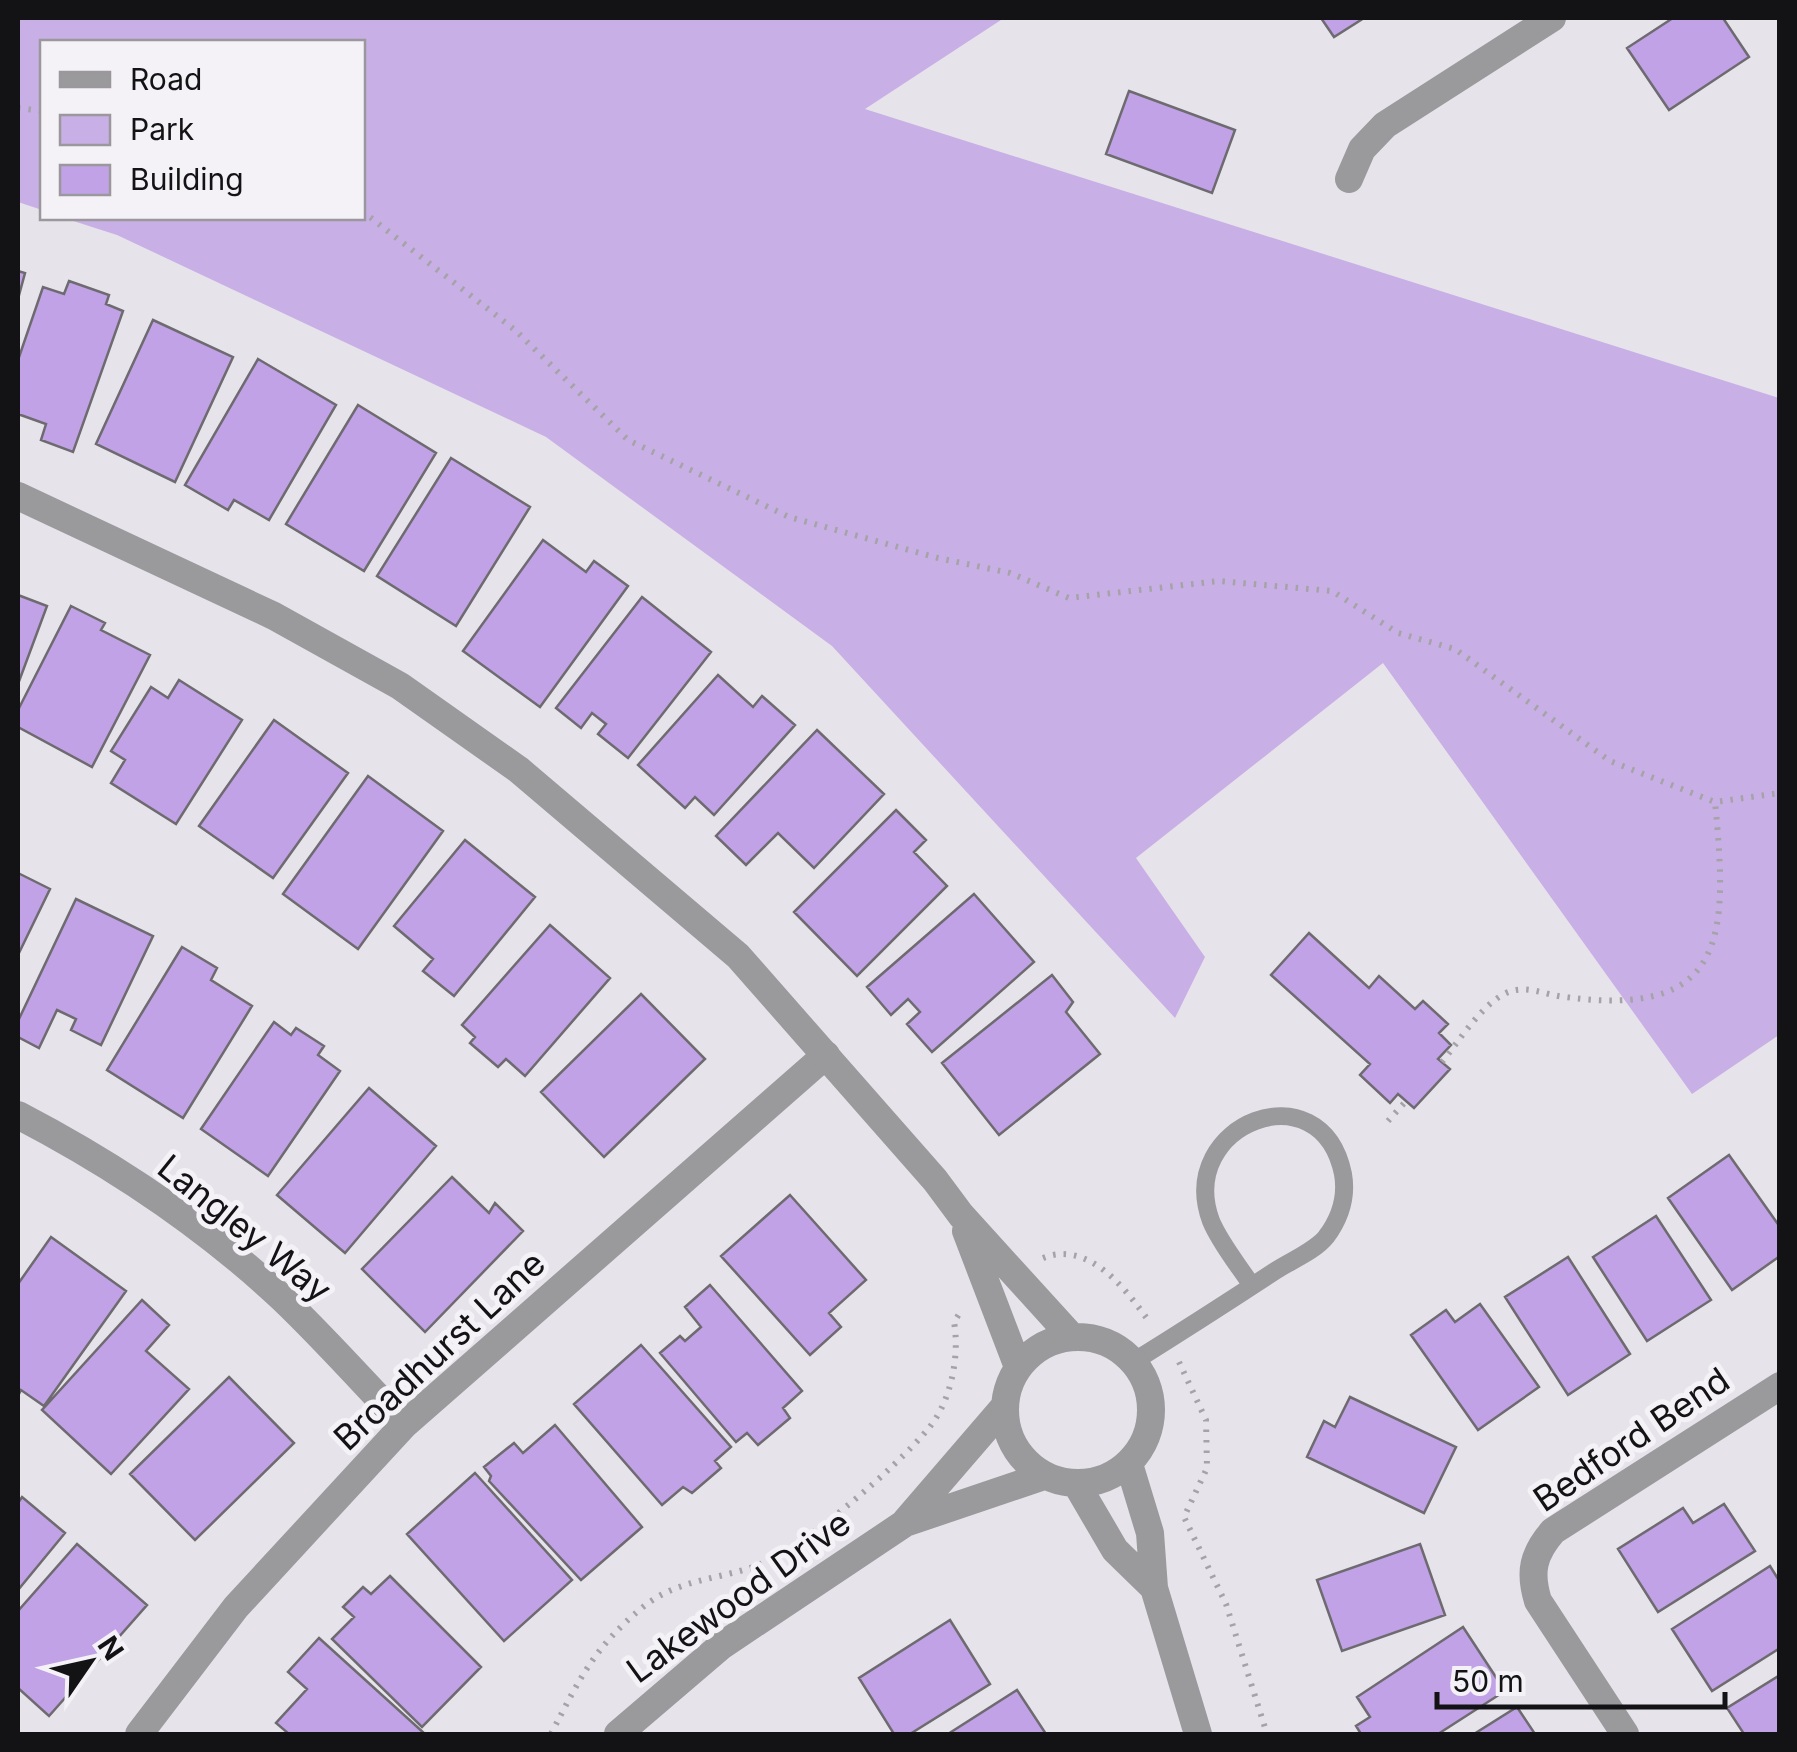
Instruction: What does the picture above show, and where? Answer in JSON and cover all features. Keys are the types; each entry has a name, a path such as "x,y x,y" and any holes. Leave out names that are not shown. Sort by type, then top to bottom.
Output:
{"street":[{"path":"1349,179 1362,149 1386,125 1552,18"},
{"path":"18,496 274,616 400,686 519,770 738,956 961,1215 1072,1336"},
{"name":"Broadhurst Lane","path":"139,1734 236,1607 404,1425 826,1055"},
{"name":"Langley Way","path":"18,1115 67,1141 172,1209 280,1297 404,1425"},
{"path":"961,1215 1018,1367"},
{"path":"1072,1336 1112,1344 1134,1362 1150,1393 1152,1414 1148,1435 1129,1464 1106,1479 1077,1485 1044,1476 1014,1447 1004,1406 1018,1367 1051,1341 1072,1336"},
{"name":"Bedford Bend","path":"1625,1734 1538,1601 1533,1562 1554,1531 1780,1386"},
{"name":"Lakewood Drive","path":"618,1734 721,1646 905,1522 1004,1406"},
{"path":"1129,1464 1150,1533 1154,1588 1198,1734"},
{"name":"Lakewood Drive","path":"905,1522 1044,1476"},
{"path":"1077,1485 1114,1550 1154,1588"}],"lane":[{"path":"1134,1362 1325,1239 1347,1196 1337,1146 1304,1118 1269,1115 1230,1132 1207,1169 1211,1220 1252,1286"}],"path":[{"path":"365,213 515,330 628,440 789,517 938,558 1010,572 1069,598 1219,581 1332,591 1398,634 1456,649 1610,761 1715,802 1780,794"},
{"path":"1442,1062 1504,994 1536,988 1560,997 1638,1003 1682,988 1717,934 1723,884 1715,802"},
{"path":"1388,1121 1406,1101"},
{"path":"1034,1262 1054,1254 1083,1258 1117,1279 1142,1311"},
{"path":"551,1734 590,1658 645,1605 686,1581 758,1566 840,1512 928,1429 946,1394 958,1347 954,1322 963,1309"},
{"path":"1184,1369 1206,1420 1207,1468 1184,1517 1226,1604 1267,1734"}],"green space":[{"path":"18,18 1004,18 865,109 1779,398 1779,1035 1692,1094 1383,663 1136,858 1205,957 1175,1018 832,646 546,437 117,235 70,220 365,220 365,40 40,40 40,209 18,202"}],"building":[{"path":"1321,18 1364,18 1334,37"},
{"path":"1673,18 1723,18 1749,57 1669,110 1627,48"},
{"path":"1129,91 1235,130 1212,193 1106,154"},
{"path":"18,271 25,273 18,299"},
{"path":"69,281 109,295 106,304 123,311 73,452 41,440 46,424 18,414 18,360 43,287 64,294"},
{"path":"153,320 233,357 175,482 96,444"},
{"path":"258,359 336,405 269,520 234,500 228,510 185,485"},
{"path":"358,405 436,453 364,571 286,524"},
{"path":"451,458 530,507 456,626 377,576"},
{"path":"543,540 586,572 594,561 628,586 540,707 463,651"},
{"path":"18,595 47,606 18,684"},
{"path":"642,597 711,652 628,758 598,734 606,724 592,713 581,728 556,708"},
{"path":"71,606 105,623 101,630 150,655 92,767 18,727 18,710"},
{"path":"718,675 753,707 762,696 795,725 714,815 695,797 685,808 638,765"},
{"path":"179,680 242,720 176,824 111,783 125,760 111,751 151,687 168,698"},
{"path":"274,720 348,773 273,878 199,826"},
{"path":"817,730 884,794 814,868 778,833 746,865 716,836"},
{"path":"368,776 443,831 358,949 283,894"},
{"path":"896,810 926,840 914,852 947,886 857,976 794,912"},
{"path":"465,840 535,897 454,996 423,971 433,959 394,926"},
{"path":"18,873 50,889 18,955"},
{"path":"974,894 1034,962 932,1052 907,1024 920,1012 908,999 891,1015 867,987"},
{"path":"76,899 153,936 101,1045 71,1030 76,1019 57,1010 39,1048 18,1037 18,1021"},
{"path":"550,925 610,978 525,1076 506,1059 498,1067 470,1043 475,1037 462,1025"},
{"path":"1309,933 1369,988 1379,976 1415,1009 1423,1001 1448,1024 1439,1033 1451,1045 1438,1059 1450,1069 1414,1108 1398,1094 1390,1103 1360,1075 1370,1064 1271,975"},
{"path":"182,947 217,968 211,980 252,1006 183,1118 107,1070"},
{"path":"1052,975 1073,1002 1066,1012 1100,1054 999,1135 942,1063"},
{"path":"641,994 705,1059 604,1157 541,1092"},
{"path":"274,1022 291,1035 296,1028 324,1046 318,1055 340,1071 268,1176 201,1129"},
{"path":"369,1088 436,1146 345,1253 277,1195"},
{"path":"1729,1155 1780,1227 1780,1256 1732,1290 1668,1198"},
{"path":"452,1177 489,1213 495,1203 523,1231 425,1332 362,1269"},
{"path":"790,1195 866,1280 829,1313 841,1327 810,1355 721,1256"},
{"path":"1656,1216 1711,1300 1647,1341 1593,1257"},
{"path":"51,1237 126,1291 44,1406 21,1390 18,1396 18,1284"},
{"path":"1568,1257 1630,1354 1568,1395 1505,1297"},
{"path":"710,1285 802,1391 783,1408 790,1418 758,1445 747,1433 736,1442 660,1353 680,1336 685,1341 701,1327 685,1307"},
{"path":"142,1300 169,1325 146,1351 189,1389 111,1474 42,1410"},
{"path":"1480,1304 1539,1387 1478,1430 1411,1335 1446,1310 1455,1322"},
{"path":"641,1345 731,1447 715,1461 721,1468 692,1493 683,1487 662,1505 574,1404"},
{"path":"229,1377 294,1443 195,1540 130,1474"},
{"path":"1350,1397 1456,1447 1424,1513 1307,1457 1324,1421 1335,1427"},
{"path":"555,1425 642,1527 581,1580 489,1481 491,1476 484,1467 514,1443 523,1453"},
{"path":"475,1473 572,1580 504,1641 407,1534"},
{"path":"22,1497 65,1533 18,1590 18,1503"},
{"path":"1724,1504 1755,1551 1658,1612 1618,1549 1683,1508 1693,1523"},
{"path":"77,1544 147,1605 49,1716 18,1688 18,1611"},
{"path":"1420,1544 1445,1615 1342,1651 1317,1580"},
{"path":"1770,1566 1780,1582 1780,1648 1712,1691 1672,1629"},
{"path":"390,1576 481,1667 422,1727 332,1639 354,1617 343,1607 363,1587 371,1594"},
{"path":"950,1620 990,1684 910,1734 894,1734 859,1678"},
{"path":"1463,1627 1505,1691 1438,1734 1361,1734 1356,1726 1370,1717 1357,1697"},
{"path":"319,1638 425,1734 289,1734 276,1723 307,1689 288,1672"},
{"path":"1780,1675 1780,1734 1744,1734 1727,1708"},
{"path":"1017,1690 1046,1734 948,1734"},
{"path":"1517,1707 1535,1734 1474,1734"}]}
